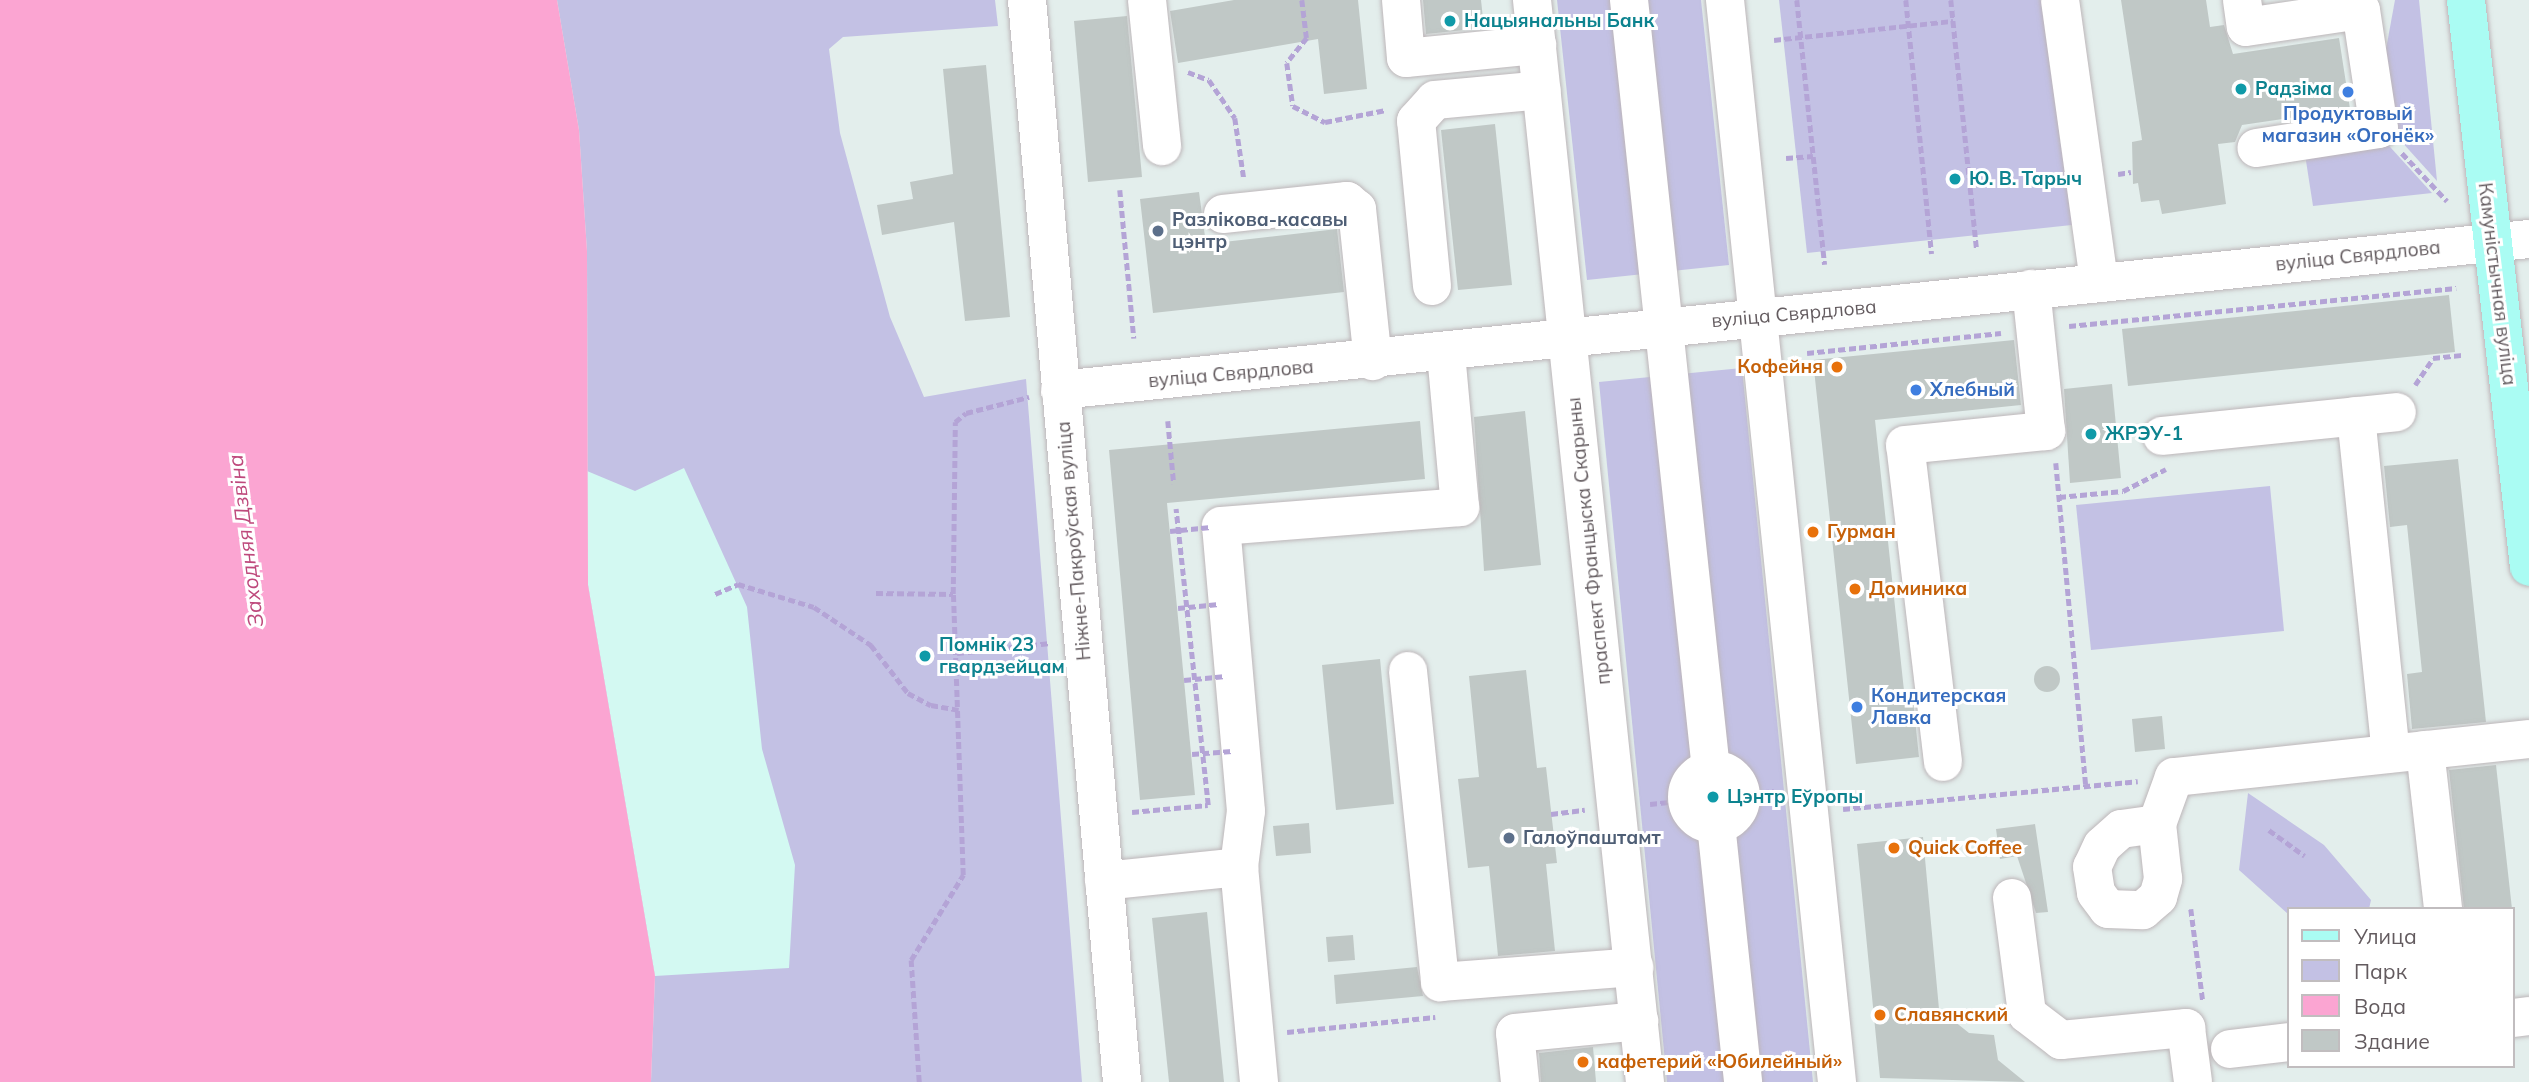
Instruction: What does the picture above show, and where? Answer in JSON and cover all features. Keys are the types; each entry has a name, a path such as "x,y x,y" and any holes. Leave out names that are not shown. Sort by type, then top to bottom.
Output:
{"main road":[{"name":"Камуністычная вуліца","path":"2466,0 2492,243 2522,435 2529,567"}],"street":[{"name":"Ніжне-Пакроўская вуліца","path":"1027,0 1122,1082"},
{"path":"1147,0 1161,146"},
{"path":"1401,0 1406,58 1537,45"},
{"name":"праспект Францыска Скарыны","path":"1532,0 1645,1082"},
{"path":"1629,0 1711,770 1727,774 1741,794 1732,817 1716,824 1743,1082"},
{"path":"1725,0 1760,317 1837,1082"},
{"path":"2060,0 2099,282"},
{"path":"2242,0 2245,27 2361,9 2379,130 2256,148"},
{"path":"1432,286 1416,121 1435,100 1542,90"},
{"path":"1235,213 1347,201 1357,209 1373,360"},
{"name":"вуліца Свярдлова","path":"1060,390 1446,354 1663,327 2529,239"},
{"path":"1943,762 1905,444 2046,431 2031,289"},
{"path":"1259,1082 1239,867 1246,811 1221,526 1460,507 1446,354"},
{"path":"2162,436 2397,412"},
{"path":"2356,416 2408,751 2443,907"},
{"path":"1408,671 1440,982 1634,967"},
{"path":"2157,824 2174,777 2529,739"},
{"path":"1104,881 1239,867"},
{"path":"2012,898 2027,1014 2061,1040 2186,1028 2193,1082"},
{"path":"1520,1082 1515,1033 1639,1021"},
{"path":"2230,1049 2288,1042"}],"path":[{"path":"1302,0 1307,38 1287,63 1293,106 1325,122 1435,100"},
{"path":"1797,0 1825,265"},
{"path":"1906,0 1932,254"},
{"path":"1951,0 1976,250"},
{"path":"1774,40 1953,22"},
{"path":"1175,66 1209,80 1236,118 1235,213"},
{"path":"2379,130 2447,201"},
{"path":"1786,159 1813,156"},
{"path":"1120,190 1134,338"},
{"path":"1807,353 2456,288"},
{"path":"2397,412 2433,358 2463,355"},
{"path":"919,1082 911,960 963,875 953,594 954,422 966,412 1060,390"},
{"path":"1168,421 1174,484"},
{"path":"2059,497 2123,491 2166,472 2162,436"},
{"path":"2058,486 2086,786"},
{"path":"1130,812 1208,805 1176,509"},
{"path":"1170,531 1211,527"},
{"path":"715,594 738,584 814,607 871,645 908,693 959,710"},
{"path":"876,593 953,594"},
{"path":"1178,608 1219,604"},
{"path":"957,653 1047,643"},
{"path":"1184,680 1226,676"},
{"path":"1192,754 1232,751"},
{"path":"1843,809 2174,777"},
{"path":"2271,832 2303,854"},
{"path":"2190,898 2203,1005"},
{"path":"1297,1031 1440,1016"}],"green space":[{"path":"557,0 995,0 998,26 843,37 829,49 840,133 890,317 924,397 1026,379 1082,1082 651,1082 655,976 588,585 587,251 579,130"},
{"path":"1557,0 1701,0 1729,265 1587,280"},
{"path":"1779,0 2050,0 2081,224 1807,253"},
{"path":"2395,0 2419,0 2437,181 2391,130 2382,71"},
{"path":"2381,137 2432,193 2313,206 2304,148"},
{"path":"1742,368 1813,1082 1667,1082 1599,382"},
{"path":"2270,486 2284,631 2091,650 2076,505"},
{"path":"2248,793 2324,845 2371,900 2369,907 2288,907 2288,914 2239,870"}],"sand":[{"path":"684,468 747,607 762,749 795,865 789,968 655,976 588,585 587,471 635,491"}],"water":[{"name":"Заходняя Дзвіна","path":"0,0 557,0 579,130 587,251 588,585 655,976 651,1082 0,1082"}],"building":[{"path":"1234,0 1358,0 1367,89 1324,94 1318,39 1178,63 1170,11"},
{"name":"Нацыянальны Банк","path":"1423,0 1481,0 1484,28 1426,34"},
{"name":"Радзіма","path":"2121,0 2206,0 2210,27 2224,25 2233,54 2339,38 2350,109 2242,125 2235,142 2218,144 2226,204 2162,214 2159,200 2141,202 2138,183 2133,184 2132,142 2142,140"},
{"path":"1127,16 1142,177 1088,182 1074,21"},
{"path":"986,65 1010,317 965,321 954,222 882,235 877,205 913,199 910,182 953,174 943,69"},
{"path":"1495,124 1512,285 1458,290 1441,130"},
{"path":"1199,192 1206,244 1337,229 1344,292 1153,313 1140,199"},
{"path":"2449,295 2455,352 2128,386 2122,329"},
{"path":"2014,340 2021,405 1875,420 1905,700 1913,700 1919,757 1856,764 1813,360"},
{"name":"ЖРЭУ-1","path":"2112,384 2121,478 2070,483 2064,389"},
{"path":"1525,411 1541,565 1484,571 1474,417"},
{"path":"1420,421 1425,479 1167,503 1195,795 1140,800 1109,450"},
{"path":"2458,459 2486,722 2412,729 2407,674 2422,672 2407,525 2390,527 2384,466"},
{"path":"1380,659 1394,804 1336,810 1322,665"},
{"path":"2047,666 2056,670 2060,679 2056,688 2047,692 2038,688 2034,679 2038,670"},
{"name":"Галоўпаштамт","path":"1526,670 1537,768 1546,767 1557,863 1546,864 1555,951 1498,956 1489,866 1468,868 1458,779 1479,777 1469,676"},
{"path":"2162,716 2165,749 2135,752 2132,719"},
{"path":"2496,765 2512,907 2464,907 2449,770"},
{"path":"1309,823 1311,853 1276,856 1273,826"},
{"path":"2035,824 2048,912 2036,913 2017,856 2000,859 1996,829"},
{"path":"1923,837 1939,1009 1969,1033 1994,1035 1998,1060 2025,1082 1880,1078 1857,844"},
{"path":"1207,912 1224,1082 1169,1082 1152,918"},
{"path":"1353,935 1355,960 1328,962 1326,937"},
{"path":"1417,967 1423,996 1336,1004 1334,975"},
{"path":"1593,1047 1596,1082 1541,1082 1539,1053"}],"place":[{"name":"Нацыянальны Банк","path":"1450,21"},
{"name":"Радзіма","path":"2241,89"},
{"name":"Продуктовый магазин «Огонёк»","path":"2348,92"},
{"name":"Ю. В. Тарыч","path":"1955,179"},
{"name":"Разлікова-касавы цэнтр","path":"1158,231"},
{"name":"Кофейня","path":"1837,367"},
{"name":"Хлебный","path":"1916,390"},
{"name":"ЖРЭУ-1","path":"2091,434"},
{"name":"Гурман","path":"1813,532"},
{"name":"Доминика","path":"1855,589"},
{"name":"Помнік 23 гвардзейцам","path":"925,656"},
{"name":"Кондитерская Лавка","path":"1857,707"},
{"name":"Цэнтр Еўропы","path":"1713,797"},
{"name":"Галоўпаштамт","path":"1509,838"},
{"name":"Quick Coffee","path":"1894,848"},
{"name":"Славянский","path":"1880,1015"},
{"name":"кафетерий «Юбилейный»","path":"1583,1062"}]}
